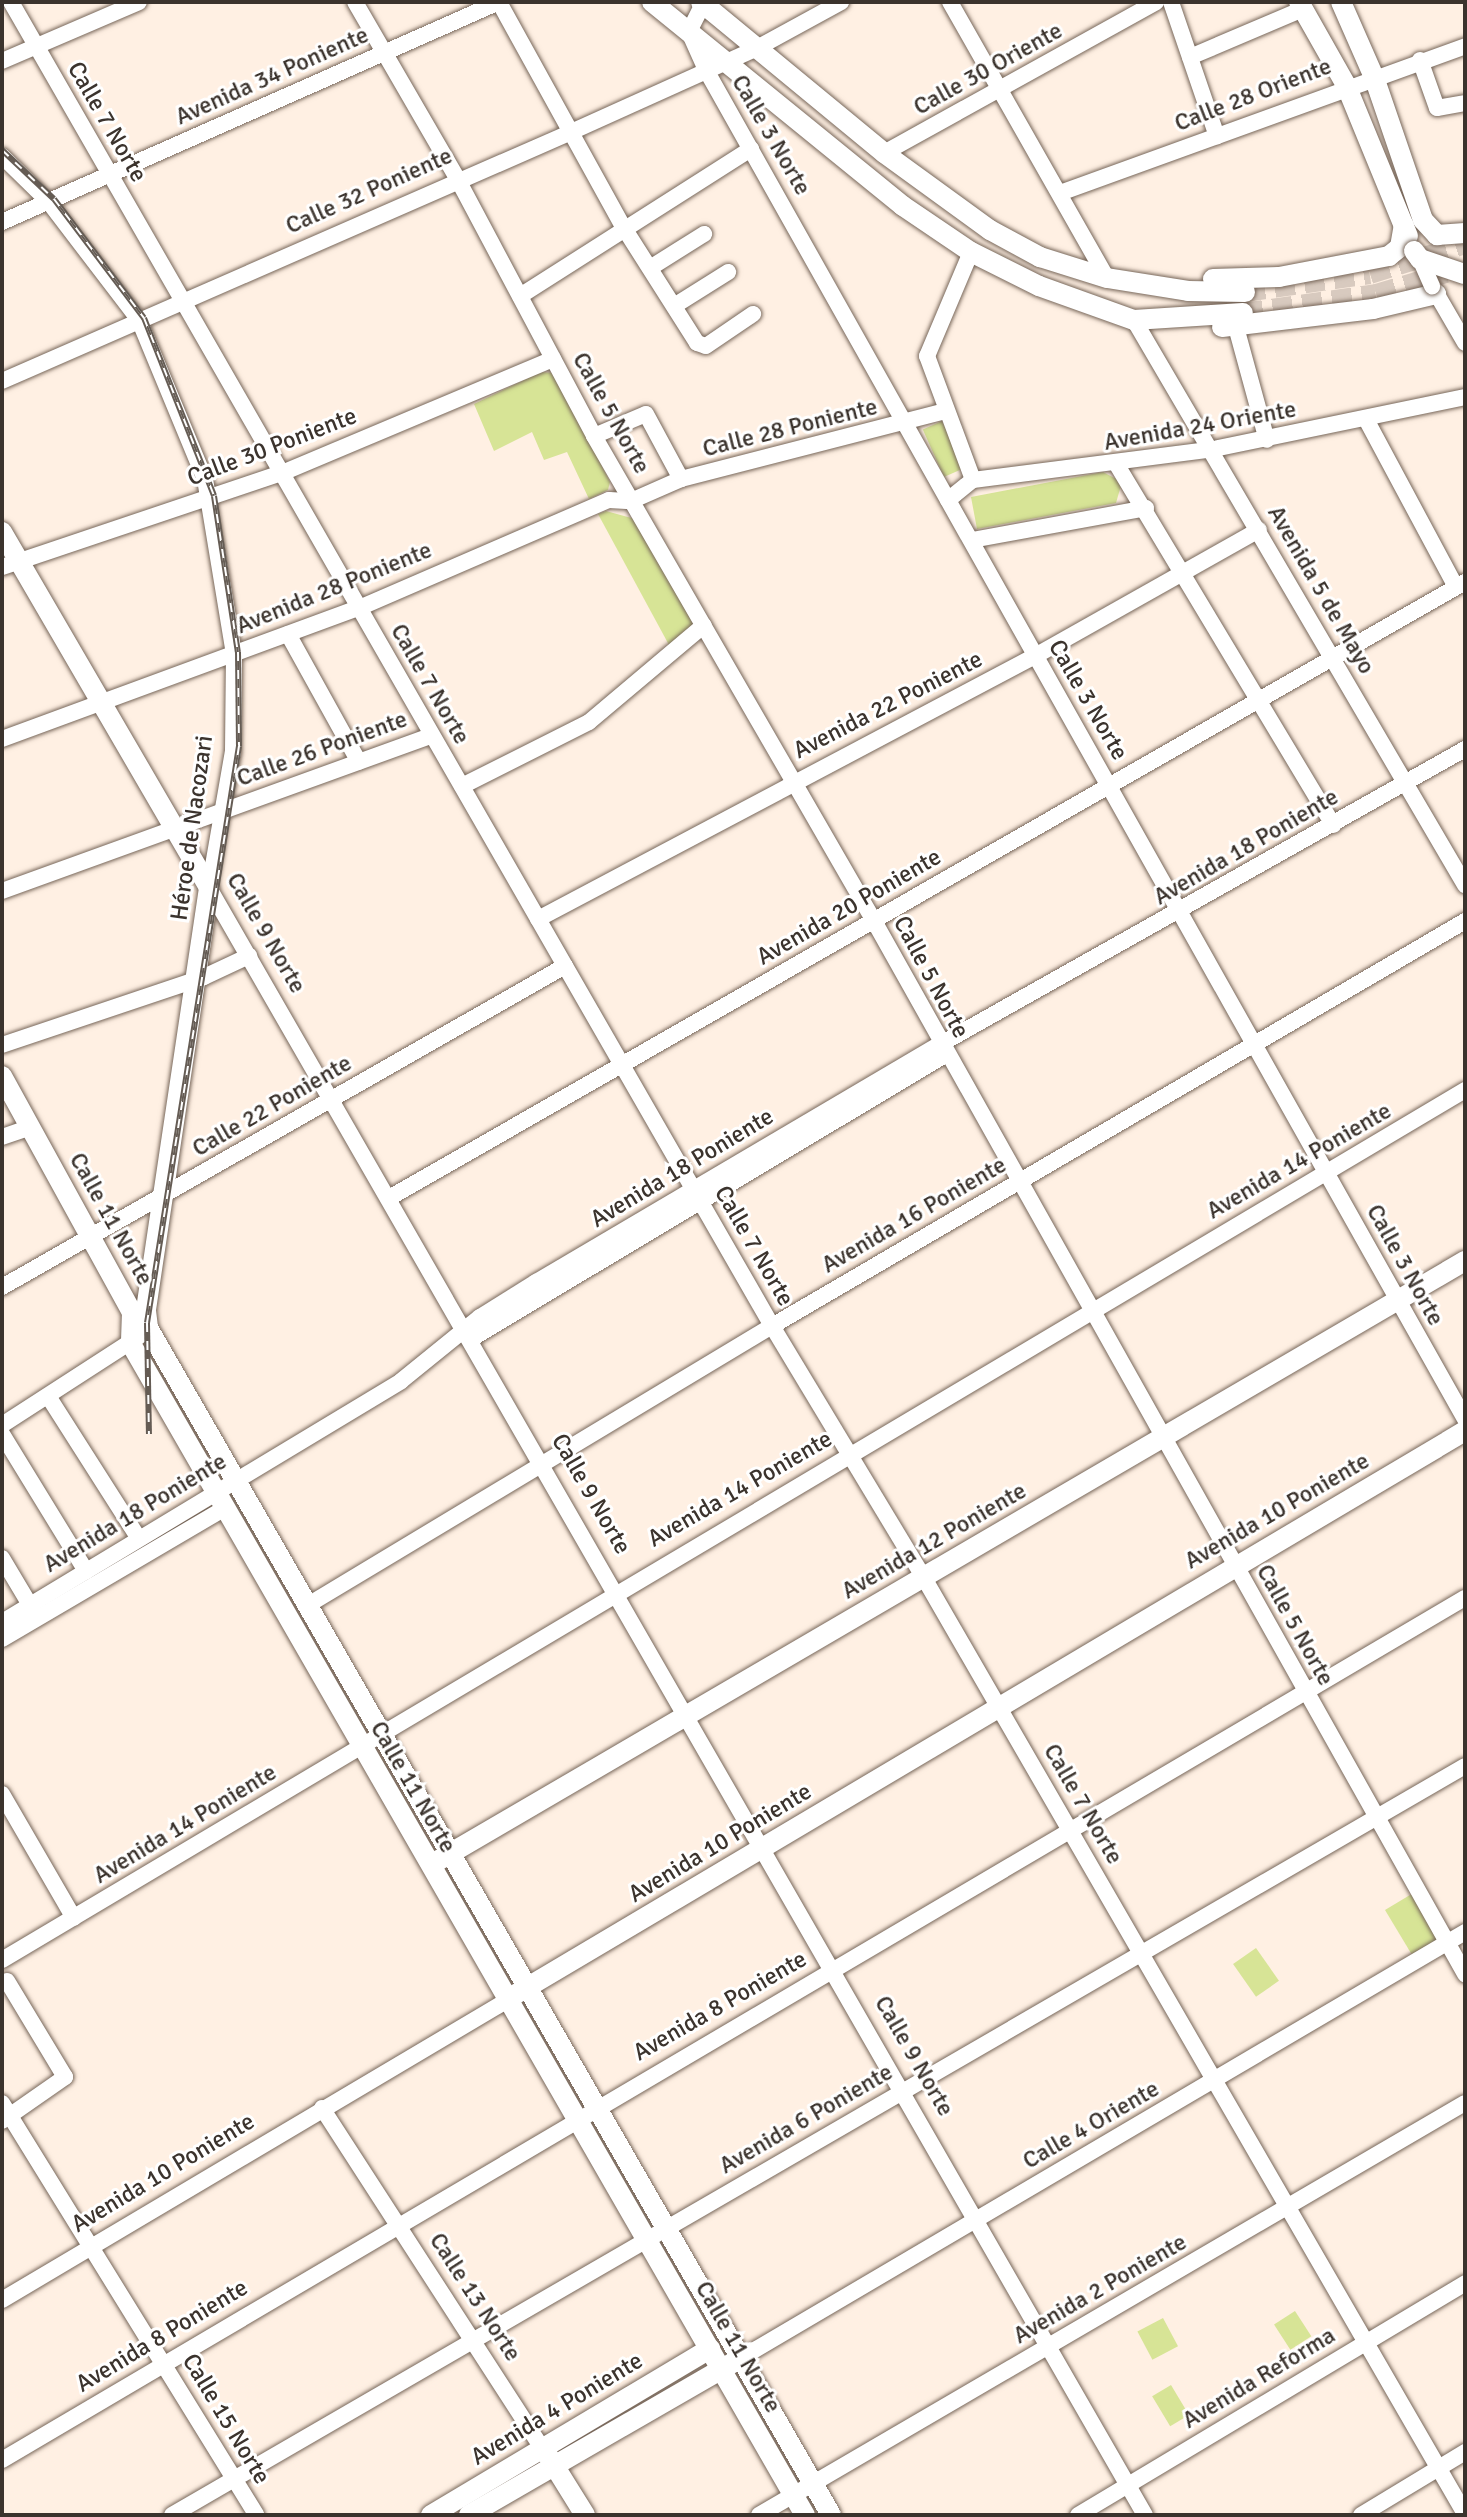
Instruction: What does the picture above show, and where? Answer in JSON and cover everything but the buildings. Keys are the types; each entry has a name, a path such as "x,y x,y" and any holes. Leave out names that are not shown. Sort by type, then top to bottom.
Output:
{"main road":[{"path":"652,2 689,32 715,66 903,206 971,252 1039,286 1134,320 1240,320 1373,309 1434,290"},
{"path":"1341,2 1374,77 1423,220 1437,235 1465,233"},
{"path":"703,3 884,153 990,230 1040,257 1107,278 1188,291 1245,292"},
{"path":"1301,6 1346,85 1417,255 1464,274"},
{"path":"1107,278 1279,277 1389,256 1400,247 1404,225"},
{"name":"Calle 9 Norte","path":"2,532 11,564 103,703 209,888"},
{"name":"Héroe de Nacozari","path":"148,1328 163,1196 209,888"},
{"name":"Calle 11 Norte","path":"2,1076 132,1312 131,1344 506,2001 805,2515"},
{"name":"Avenida 12 Poniente","path":"429,1866 1465,1261"},
{"name":"Calle 11 Norte","path":"148,1328 831,2515"},
{"name":"Avenida 10 Poniente","path":"506,2001 1465,1431"},
{"name":"Avenida 4 Poniente","path":"469,2515 663,2376 710,2349"},
{"name":"Avenida 4 Poniente","path":"431,2515 548,2456 653,2411 741,2358"},
{"path":"653,2411 668,2391 663,2376"},
{"name":"Calle 13 Norte","path":"548,2456 585,2515"}],"street":[{"name":"Calle 7 Norte","path":"11,2 772,1326 924,1578 1465,2514"},
{"path":"2,61 139,2"},
{"name":"Calle 5 Norte","path":"355,2 457,178 594,436 874,921 942,1050 1465,1974"},
{"path":"499,2 624,228 701,346 753,314"},
{"name":"Avenida 34 Poniente","path":"2,222 499,2"},
{"name":"Calle 32 Poniente","path":"2,381 457,178 569,133 757,48 841,2"},
{"path":"950,2 1107,278"},
{"name":"Calle 30 Oriente","path":"884,153 1001,91 1156,2"},
{"path":"1171,2 1217,136"},
{"path":"689,32 703,3"},
{"path":"1190,57 1301,6"},
{"name":"Calle 28 Oriente","path":"1060,193 1346,85 1465,46"},
{"path":"1420,60 1437,108 1465,103"},
{"name":"Calle 3 Norte","path":"715,66 751,149 1465,1419"},
{"path":"520,296 751,149"},
{"name":"Héroe de Nacozari","path":"2,156 56,198 139,320 197,455 210,498 234,654 233,751 209,888"},
{"path":"650,268 704,234"},
{"path":"948,500 973,480 927,356 971,252"},
{"path":"1417,255 1465,343"},
{"path":"674,306 728,272"},
{"name":"Avenida 5 de Mayo","path":"1134,320 1214,449 1465,885"},
{"path":"1240,320 1267,440"},
{"name":"Calle 30 Poniente","path":"11,564 282,473 553,359"},
{"name":"Avenida 24 Oriente","path":"973,480 1117,465 1214,449 1367,421 1465,397"},
{"name":"Calle 28 Poniente","path":"594,436 646,414 681,479 906,424 945,411"},
{"path":"1367,421 1461,584"},
{"path":"1117,465 1186,573 1333,825"},
{"name":"Avenida 28 Poniente","path":"2,739 359,608 609,500 631,501 681,479"},
{"path":"972,540 1146,508"},
{"name":"Avenida 22 Poniente","path":"538,919 1035,656 1259,530"},
{"name":"Avenida 20 Poniente","path":"389,1198 1461,584"},
{"path":"462,786 589,722 704,625"},
{"path":"288,634 359,762"},
{"name":"Calle 26 Poniente","path":"2,891 432,735"},
{"name":"Avenida 18 Poniente","path":"2,1639 219,1501 236,1480 401,1381 540,1288 942,1050 1465,749"},
{"name":"Calle 9 Norte","path":"209,888 1051,2345 1145,2515"},
{"name":"Avenida 16 Poniente","path":"308,1605 1017,1181 1465,921"},
{"path":"2,1045 195,979 249,956"},
{"name":"Calle 22 Poniente","path":"2,1287 565,966"},
{"name":"Avenida 14 Poniente","path":"2,1960 382,1734 616,1590 1465,1090"},
{"path":"2,1137 31,1127"},
{"path":"2,1425 131,1344 148,1328"},
{"path":"48,1396 139,1539"},
{"path":"2,1434 86,1571"},
{"name":"Avenida 18 Poniente","path":"2,1622 139,1539 219,1501"},
{"path":"2,1558 30,1605"},
{"name":"Avenida 8 Poniente","path":"2,2460 596,2106 1465,1598"},
{"name":"Avenida 6 Poniente","path":"172,2515 1465,1766"},
{"path":"2,1794 74,1918"},
{"name":"Calle 4 Oriente","path":"741,2358 1465,1932"},
{"path":"4,2113 65,2077 7,1981"},
{"name":"Avenida 10 Poniente","path":"2,2300 506,2001"},
{"name":"Avenida 2 Poniente","path":"759,2515 1465,2103"},
{"name":"Calle 13 Norte","path":"322,2108 548,2456"},
{"name":"Calle 15 Norte","path":"4,2113 93,2246 256,2515"},
{"name":"Avenida Reforma","path":"1078,2515 1465,2283"},
{"path":"1361,2515 1465,2452"}],"green space":[{"path":"541,372 555,373 610,482 608,490 589,499 567,452 544,460 532,432 494,451 474,404"},
{"path":"942,421 963,469 944,477 923,430"},
{"path":"1103,472 1122,482 1116,503 977,529 971,497"},
{"path":"606,511 635,519 695,627 669,645 598,514"},
{"path":"1415,1892 1442,1937 1412,1955 1385,1910"},
{"path":"1256,1948 1279,1981 1256,1997 1233,1964"},
{"path":"1295,2311 1311,2336 1290,2350 1274,2325"},
{"path":"1163,2318 1178,2346 1152,2360 1137,2332"},
{"path":"1171,2385 1189,2415 1170,2426 1152,2396"}],"tunnel":[{"path":"1245,292 1370,274 1465,244"},
{"path":"1243,313 1376,294 1446,273"}],"railway":[{"path":"2,150 54,199 144,318 214,496 238,652 239,746 147,1323 149,1434"}]}
